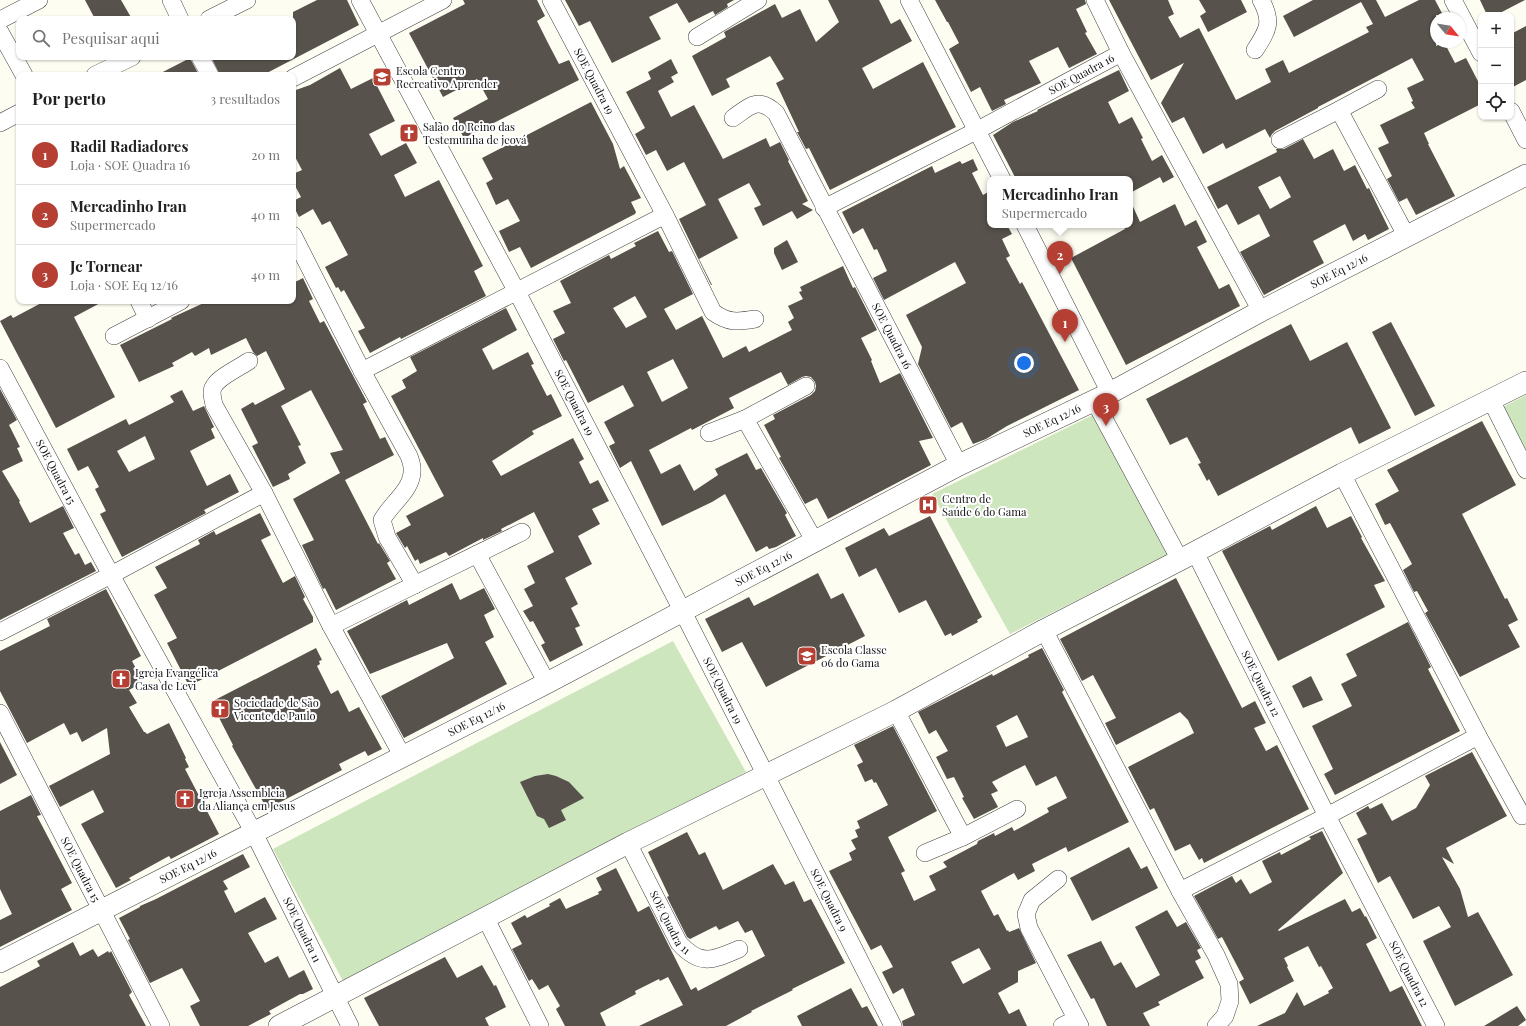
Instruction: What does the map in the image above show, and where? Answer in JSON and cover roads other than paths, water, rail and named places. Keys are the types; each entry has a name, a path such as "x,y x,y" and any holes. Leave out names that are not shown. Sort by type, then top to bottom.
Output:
{"street":[{"path":"0,20 39,0"},
{"path":"171,0 179,16"},
{"path":"215,16 247,0"},
{"name":"SOE Quadra 19","path":"360,0 517,292 682,610 765,775"},
{"path":"296,76 443,0"},
{"name":"SOE Quadra 19","path":"551,0 665,215 713,312 727,320 735,322 755,319"},
{"path":"909,0 978,130 1001,176"},
{"path":"1095,0 1121,52 1261,311"},
{"path":"1255,50 1263,38 1268,24 1268,12 1261,0"},
{"path":"1453,0 1478,48"},
{"path":"697,38 748,3"},
{"path":"0,32 22,72"},
{"name":"SOE Quadra 16","path":"824,208 978,130 1121,52"},
{"path":"101,72 126,60"},
{"path":"202,60 208,72"},
{"path":"1280,140 1378,89"},
{"name":"SOE Quadra 16","path":"733,118 753,103 763,104 776,114 959,465"},
{"path":"1339,110 1406,237"},
{"path":"0,122 16,114"},
{"path":"1514,117 1526,140"},
{"name":"SOE Eq 12/16","path":"0,962 547,683 814,540 959,465 1102,396 1261,311 1526,175"},
{"path":"362,371 665,215"},
{"path":"1027,228 1102,396"},
{"path":"296,241 362,371 409,456 413,468 409,485 387,511 382,520 387,537 415,585"},
{"path":"140,304 148,319"},
{"path":"114,336 176,304"},
{"path":"249,361 220,380 214,386 212,394 214,405 264,493 331,626 403,757"},
{"name":"SOE Quadra 15","path":"0,368 111,575 254,832"},
{"path":"279,1026 628,843 896,710 1044,630 1342,474 1526,382"},
{"path":"709,433 745,419 806,386"},
{"name":"SOE Quadra 12","path":"1102,396 1327,816 1436,1026"},
{"path":"1491,400 1526,470"},
{"path":"745,419 814,540"},
{"path":"1342,474 1478,736 1522,816"},
{"path":"0,632 111,575 264,493"},
{"path":"331,626 522,532"},
{"path":"478,554 547,683"},
{"path":"1044,630 1216,956 1229,984 1230,1001 1225,1016 1216,1026"},
{"path":"896,710 963,837"},
{"name":"SOE Quadra 15","path":"0,714 161,1026"},
{"path":"1180,890 1327,816 1478,736"},
{"name":"SOE Quadra 9","path":"765,775 893,1026"},
{"path":"925,853 963,837 1017,809"},
{"name":"SOE Quadra 11","path":"254,832 350,1026"},
{"name":"SOE Quadra 11","path":"628,843 679,943 689,953 701,958 713,960 739,949"},
{"path":"1058,880 1032,900 1026,914 1029,928 1073,1024"},
{"path":"485,917 540,1026"}],"place":[{"name":"Escola Centro Recreativo Aprender","path":"382,77"},
{"name":"Salão do Reino das Testemunha de jeová","path":"409,133"},
{"name":"Mercadinho Iran","path":"1060,274"},
{"name":"Radil Radiadores","path":"1065,342"},
{"name":"Jc Tornear","path":"1106,426"},
{"name":"Centro de Saúde 6 do Gama","path":"928,505"},
{"name":"Escola Classe 06 do Gama","path":"807,656"},
{"name":"Igreja Evangélica Casa de Levi","path":"121,679"},
{"name":"Sociedade de São Vicente de Paulo","path":"220,709"},
{"name":"Igreja Assembleia da Aliança em Jesus","path":"185,799"}]}
